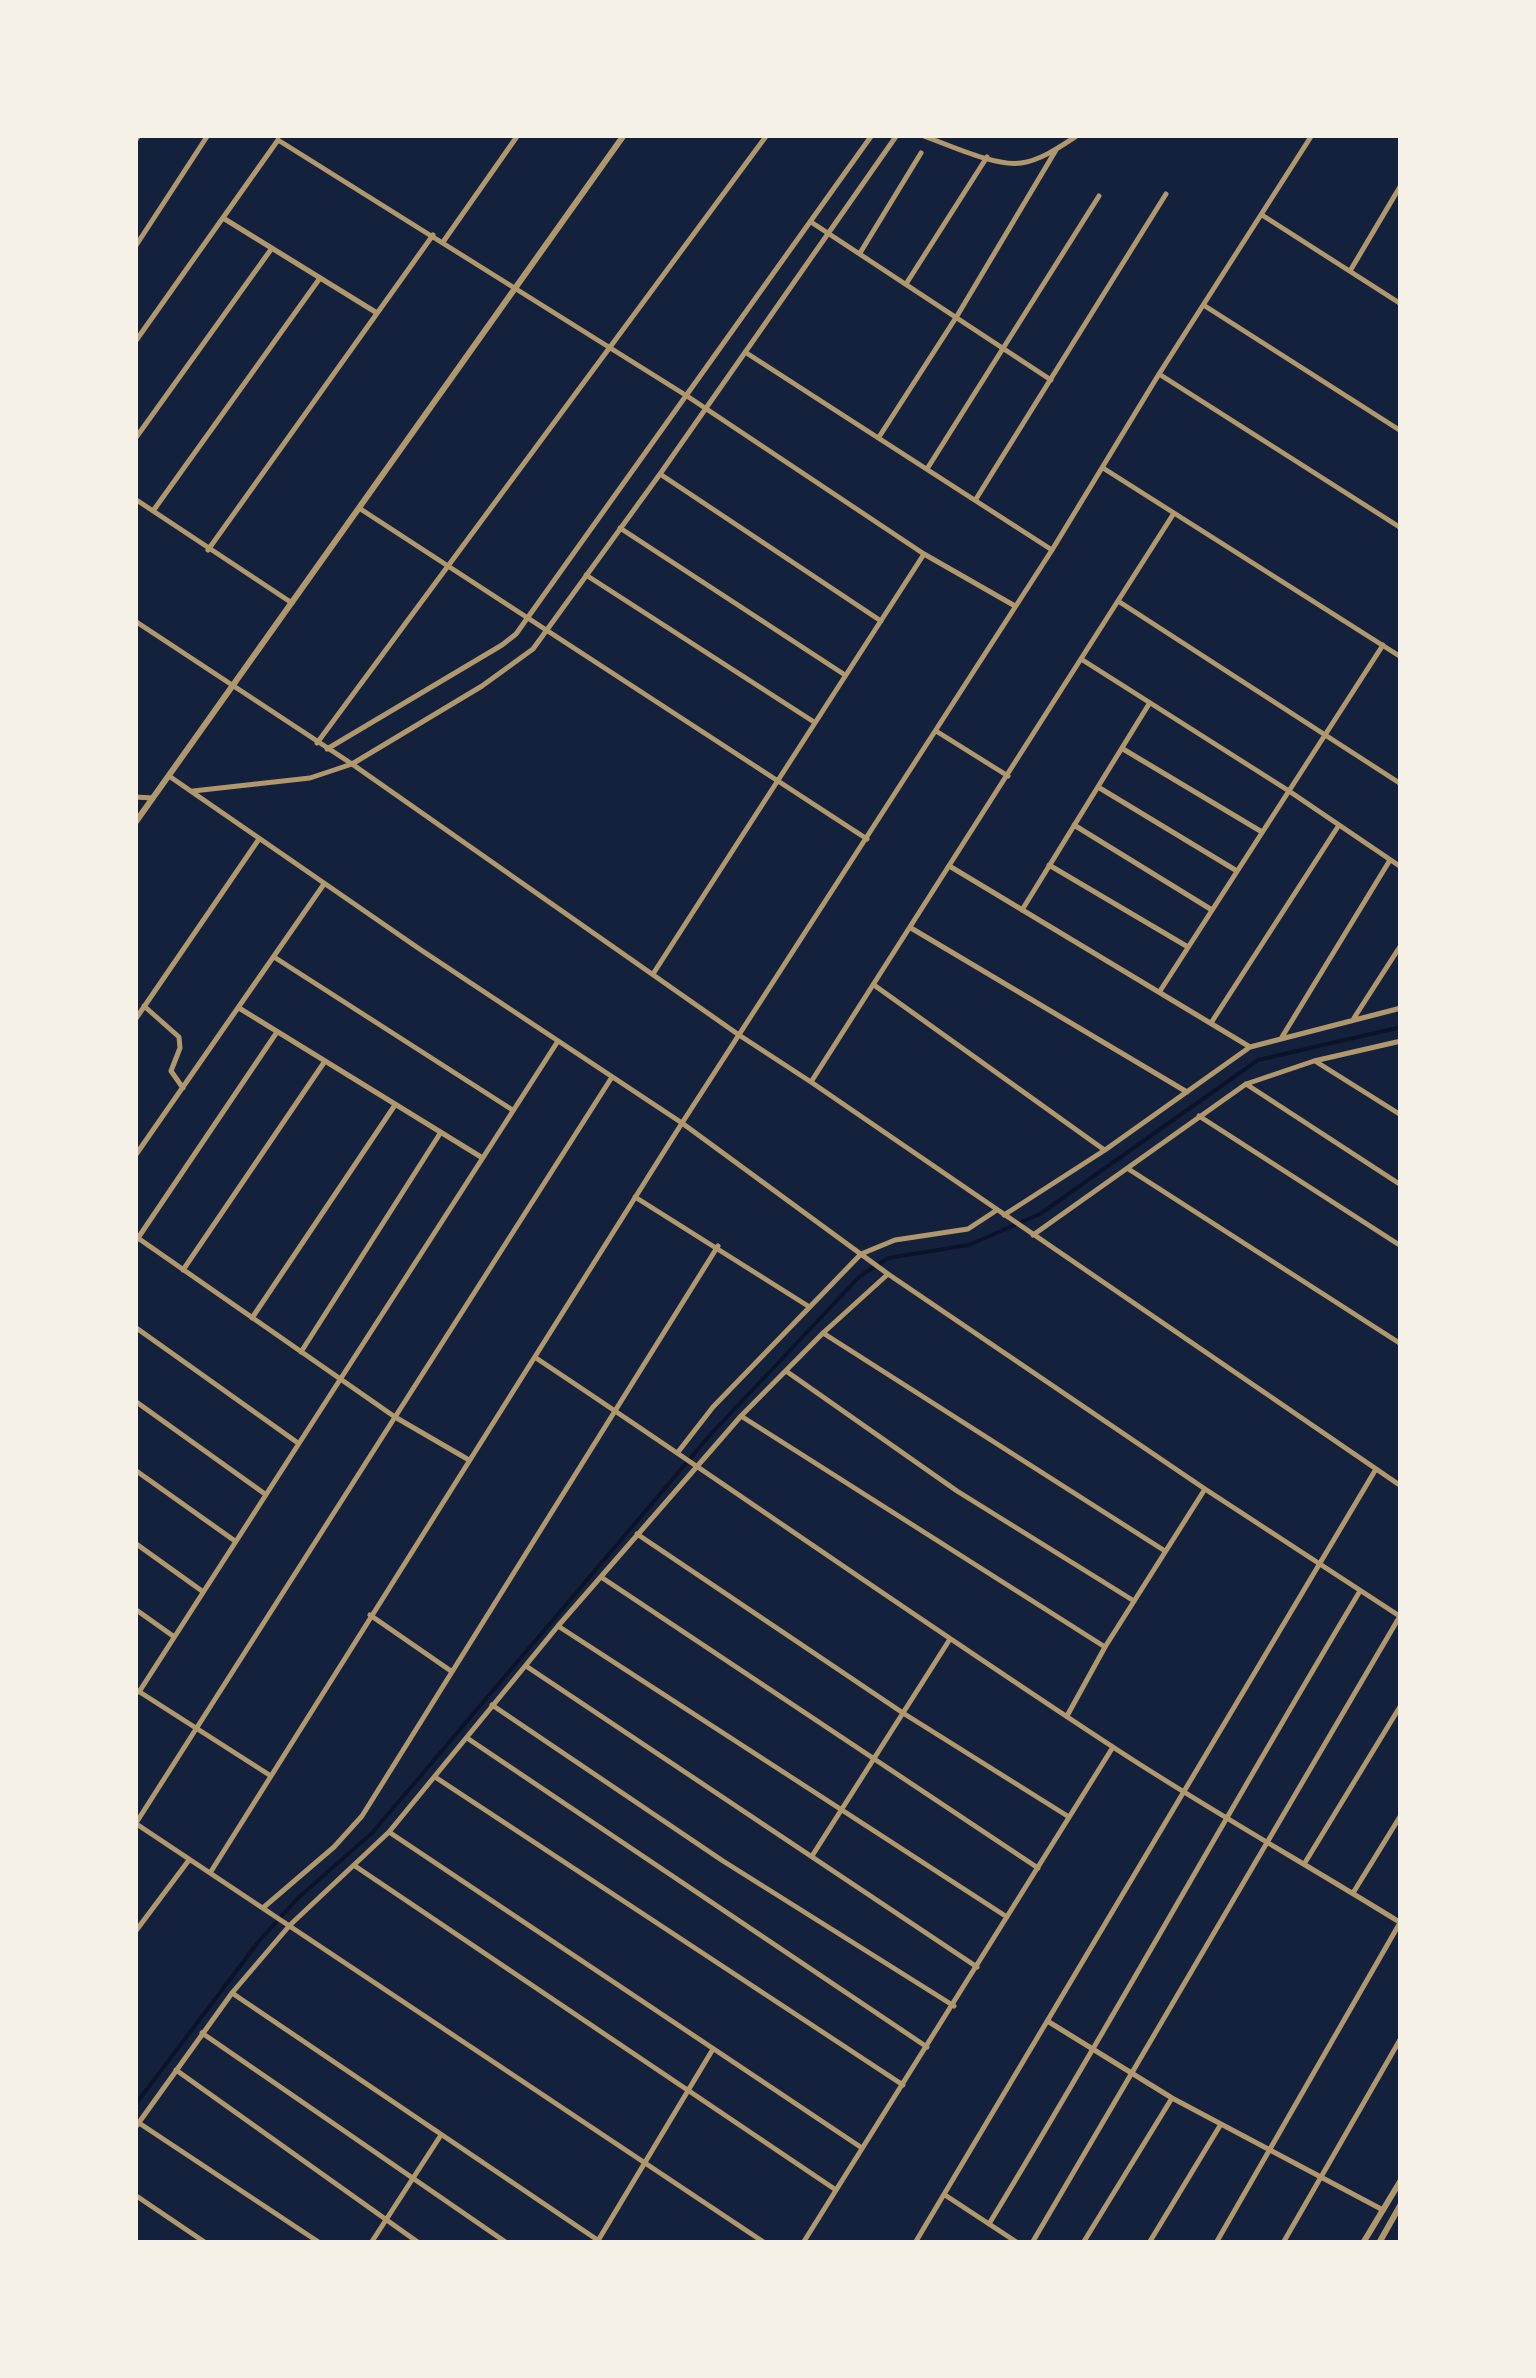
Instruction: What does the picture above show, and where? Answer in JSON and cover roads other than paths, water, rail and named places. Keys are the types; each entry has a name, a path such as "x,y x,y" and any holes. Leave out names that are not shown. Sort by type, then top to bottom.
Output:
{"street":[{"path":"135,142 139,135"},
{"path":"135,247 208,135"},
{"path":"442,242 518,135"},
{"path":"135,823 624,135"},
{"path":"316,744 767,135"},
{"path":"327,750 502,645 528,618 872,135"},
{"path":"191,792 310,778 352,764 495,677 533,649 897,135"},
{"path":"921,135 987,158 1019,164 1056,150 1078,135"},
{"path":"210,1873 635,1197 936,732 1312,135"},
{"path":"135,342 275,137 687,396 924,554 1015,606"},
{"path":"879,437 1056,150"},
{"path":"860,253 921,153"},
{"path":"906,284 987,158"},
{"path":"1350,271 1401,185"},
{"path":"976,499 1166,194"},
{"path":"927,469 1099,196"},
{"path":"1262,214 1401,304"},
{"path":"223,218 377,313"},
{"path":"811,222 1051,380"},
{"path":"208,550 432,235"},
{"path":"135,439 272,248"},
{"path":"154,511 320,278"},
{"path":"1204,306 1401,432"},
{"path":"745,352 1052,550"},
{"path":"1159,374 1401,528"},
{"path":"1103,468 1401,657"},
{"path":"660,474 880,621"},
{"path":"135,499 292,603"},
{"path":"358,508 867,840"},
{"path":"812,1082 1174,513"},
{"path":"620,528 845,675"},
{"path":"653,974 924,554"},
{"path":"586,575 814,722"},
{"path":"1118,602 1401,784"},
{"path":"136,623 352,764 738,1035 1401,1486"},
{"path":"1160,991 1383,645"},
{"path":"1081,659 1401,867"},
{"path":"1022,910 1150,703"},
{"path":"936,732 1008,776"},
{"path":"1122,748 1262,832"},
{"path":"168,776 682,1123 888,1274 1205,1489 1401,1616 1032,2243"},
{"path":"1098,787 1237,871"},
{"path":"135,796 153,798"},
{"path":"1074,825 1212,910"},
{"path":"1211,1024 1340,825"},
{"path":"135,1020 258,838"},
{"path":"1282,1037 1391,859"},
{"path":"1050,864 1188,948"},
{"path":"951,867 1250,1047"},
{"path":"135,1156 324,884"},
{"path":"911,928 1186,1092"},
{"path":"1352,1020 1401,944"},
{"path":"274,957 511,1109"},
{"path":"874,984 1104,1150"},
{"path":"144,1006 179,1037 180,1048 171,1071 183,1088"},
{"path":"239,1008 481,1157"},
{"path":"1004,1215 1250,1047 1401,1008"},
{"path":"277,1032 136,1237 338,1379 470,1461"},
{"path":"271,1776 137,1690 558,1041"},
{"path":"1033,1236 1246,1084 1314,1061 1400,1043"},
{"path":"183,1270 325,1061"},
{"path":"1314,1061 1401,1115"},
{"path":"612,1078 136,1823 644,2166 765,2243"},
{"path":"1246,1084 1401,1185"},
{"path":"252,1318 395,1104"},
{"path":"1199,1116 1401,1246"},
{"path":"301,1352 441,1132"},
{"path":"1129,1170 1401,1344"},
{"path":"635,1197 808,1306"},
{"path":"678,1452 713,1407 808,1306 864,1257 894,1240 968,1228 997,1210"},
{"path":"264,1907 362,1816 718,1246"},
{"path":"320,2243 137,2125 232,1993 290,1925 388,1832 697,1464 823,1333 888,1274"},
{"path":"135,1327 298,1443"},
{"path":"823,1333 1165,1552"},
{"path":"536,1358 1114,1747 1224,1818 1306,1862 1401,1922 1216,2243"},
{"path":"786,1371 958,1491 1134,1601"},
{"path":"135,1401 264,1494"},
{"path":"742,1416 1105,1648"},
{"path":"915,2243 1376,1469"},
{"path":"135,1470 235,1541"},
{"path":"1068,1716 1105,1648 1205,1489"},
{"path":"636,1534 903,1713 1069,1817"},
{"path":"135,1543 203,1591"},
{"path":"601,1577 1038,1868"},
{"path":"988,2224 1093,2052 1224,1818 1360,1592"},
{"path":"135,1609 174,1636"},
{"path":"370,1615 451,1672"},
{"path":"558,1626 1006,1917"},
{"path":"812,1856 950,1640"},
{"path":"525,1666 977,1967"},
{"path":"492,1705 723,1861 954,2006"},
{"path":"1306,1862 1401,1706"},
{"path":"467,1738 927,2047"},
{"path":"803,2243 1114,1747"},
{"path":"435,1777 903,2085"},
{"path":"1354,1893 1401,1815"},
{"path":"388,1832 862,2148"},
{"path":"135,1932 189,1860"},
{"path":"356,1866 836,2190"},
{"path":"232,1993 599,2242 713,2049"},
{"path":"1049,2022 1172,2098 1383,2210"},
{"path":"202,2033 507,2243"},
{"path":"1283,2243 1401,2038"},
{"path":"176,2070 420,2243"},
{"path":"1084,2243 1172,2098"},
{"path":"1149,2243 1221,2124"},
{"path":"371,2243 441,2135"},
{"path":"1362,2243 1401,2180"},
{"path":"944,2194 1018,2243"},
{"path":"135,2195 206,2243"},
{"path":"1378,2243 1401,2204"}],"waterway":[{"path":"135,2105 259,1941 298,1898 372,1833 711,1434 860,1276 888,1258 969,1245 1040,1214 1258,1060 1401,1027"}]}
